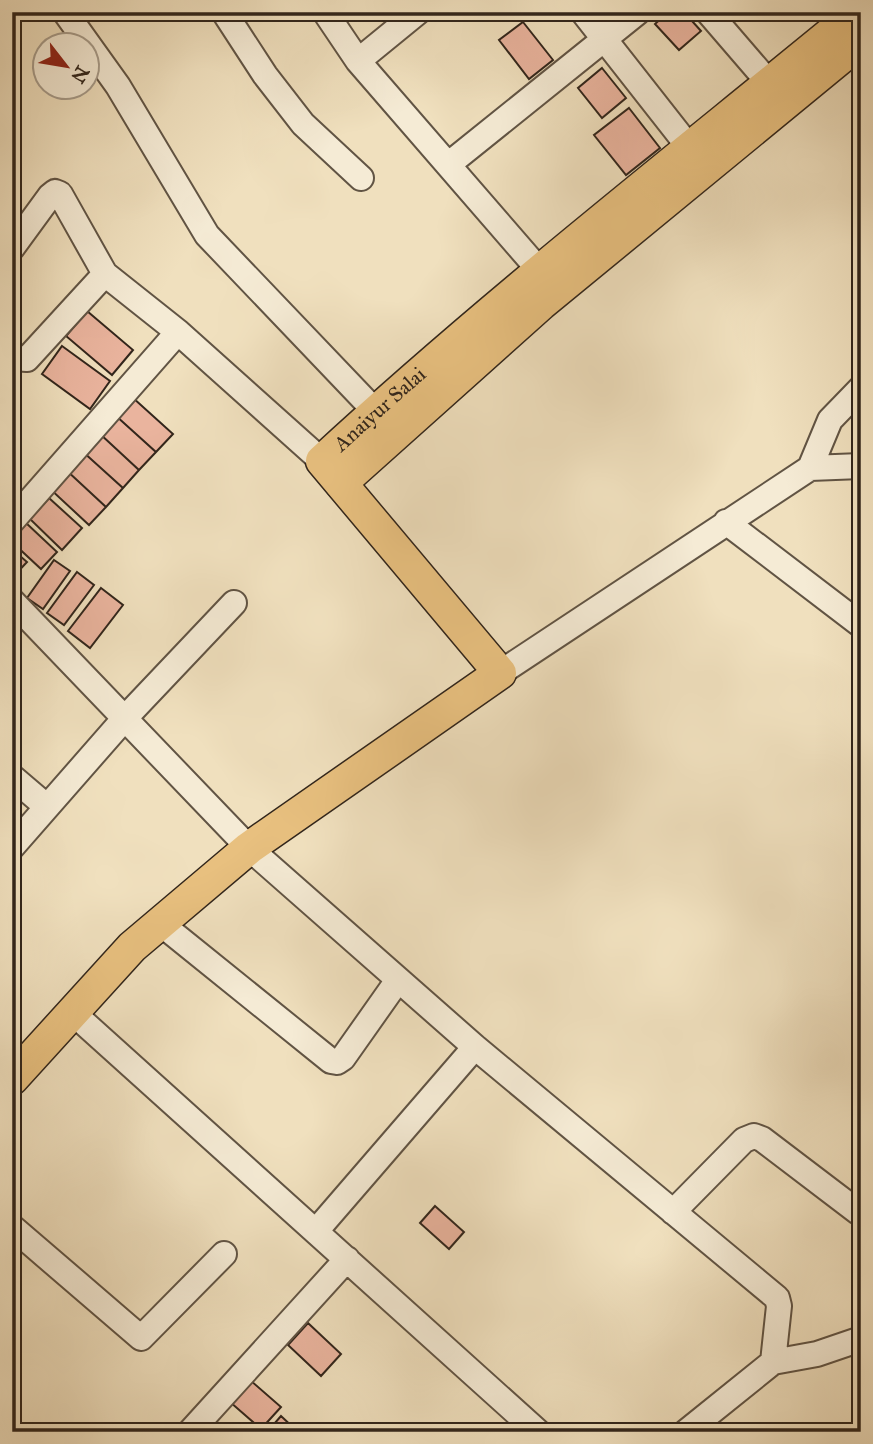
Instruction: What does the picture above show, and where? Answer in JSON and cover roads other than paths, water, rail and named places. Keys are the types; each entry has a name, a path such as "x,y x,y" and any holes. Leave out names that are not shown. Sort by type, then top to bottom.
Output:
{"main road":[{"name":"Anaiyur Salai","path":"332,472 376,412 540,271 857,12"},
{"name":"Anaiyur Salai","path":"332,472 861,41"},
{"path":"12,1079 132,947 249,848 500,673 332,472"}],"street":[{"path":"65,12 118,86 207,235 376,412"},
{"path":"224,12 265,75 303,124 360,178"},
{"path":"325,12 358,61 540,271"},
{"path":"358,61 418,12"},
{"path":"583,12 690,147"},
{"path":"449,164 638,12"},
{"path":"708,12 770,84"},
{"path":"12,248 50,196 55,192 60,194 105,275 178,332 332,472"},
{"path":"12,358 27,359 105,275"},
{"path":"12,520 178,332"},
{"path":"810,468 830,421 861,388"},
{"path":"500,673 810,468 861,466"},
{"path":"726,522 861,625"},
{"path":"12,601 249,848 475,1047 777,1298 779,1306 773,1362"},
{"path":"12,847 125,718 234,603"},
{"path":"12,777 46,806"},
{"path":"160,923 331,1060 337,1062 343,1058 398,980"},
{"path":"72,1012 347,1259 524,1428"},
{"path":"316,1231 475,1047"},
{"path":"673,1212 744,1140 754,1136 762,1139 858,1212"},
{"path":"15,1233 141,1338 224,1254"},
{"path":"190,1432 347,1259"},
{"path":"686,1432 773,1362 817,1354 861,1339"}]}
